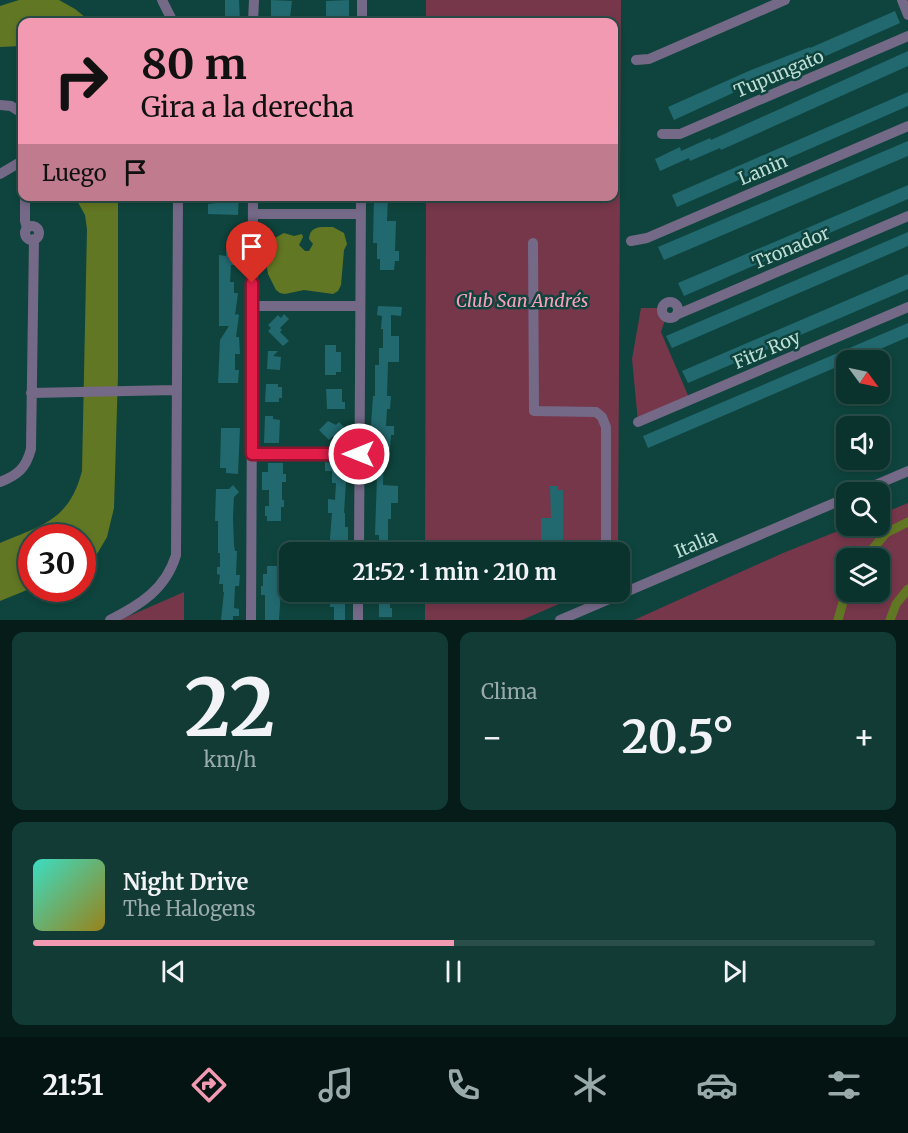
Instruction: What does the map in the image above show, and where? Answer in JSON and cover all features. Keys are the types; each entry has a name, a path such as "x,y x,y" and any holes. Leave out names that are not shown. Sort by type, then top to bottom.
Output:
{"street":[{"path":"162,0 171,18"},
{"path":"253,18 254,0"},
{"path":"362,0 362,18"},
{"path":"636,60 649,59 785,0"},
{"path":"902,0 908,15"},
{"name":"Tupungato","path":"662,134 680,134 908,36"},
{"path":"0,105 11,106 18,110"},
{"name":"Lanin","path":"631,241 647,238 908,126"},
{"path":"0,174 18,165"},
{"path":"0,482 18,474 25,466 30,449 34,239 26,236 25,201"},
{"path":"110,620 135,608 151,595 162,584 176,555 175,390 178,201"},
{"path":"251,620 253,201"},
{"path":"358,542 361,201"},
{"path":"253,214 361,214"},
{"name":"Tronador","path":"680,310 908,216"},
{"path":"534,243 534,411 597,412 602,417 606,427 606,542"},
{"path":"252,306 360,306"},
{"name":"Fitz Roy","path":"638,422 908,307"},
{"path":"31,393 80,390 175,390"},
{"path":"252,454 359,454"},
{"path":"882,482 908,471"},
{"name":"Italia","path":"630,588 836,502"},
{"path":"358,602 358,620"},
{"name":"Italia","path":"560,620 599,602"}],"green space":[{"name":"Club San Andrés","path":"426,0 621,0 618,542 425,542 426,201 618,201 618,18 426,18"},
{"path":"641,308 663,308 666,317 661,332 690,400 638,422 632,359"},
{"path":"908,503 908,620 634,620 836,532 836,536 890,536 890,510"},
{"path":"184,592 184,620 120,620"},
{"path":"425,602 564,602 522,620 425,620"}],"shaded area":[{"path":"19,0 59,0 86,18 18,18 18,46 0,47 0,6"},
{"path":"77,201 118,201 118,374 114,508 107,537 96,555 96,524 43,524 52,519 70,501 82,471 87,229 85,215"},
{"path":"333,227 344,233 347,244 344,250 341,285 338,291 333,294 304,290 285,294 276,290 267,268 271,240 284,233 294,236 302,234 299,245 305,251 309,251 313,244 309,239 311,231 317,228"},
{"path":"18,535 18,594 0,601 0,543"}],"building":[{"path":"225,0 239,0 240,18 225,18"},
{"path":"271,0 292,1 290,18 271,18"},
{"path":"349,0 349,18 326,18 326,1"},
{"path":"895,11 900,23 819,59 759,81 674,120 668,107 751,70 810,48"},
{"path":"908,51 908,66 721,150 720,148 690,161 689,158 660,171 655,159 680,147 681,151 710,138 711,140"},
{"path":"908,92 908,106 677,207 672,195"},
{"path":"908,141 908,156 664,260 658,247"},
{"path":"908,185 908,199 684,296 678,283"},
{"path":"239,201 238,215 208,214 208,204"},
{"path":"374,201 388,201 387,221 396,221 395,251 399,251 399,261 395,261 394,270 380,270 377,243 373,243"},
{"path":"908,232 908,246 672,348 666,336"},
{"path":"226,249 239,250 238,261 231,265 230,282 234,282 234,293 238,293 235,315 239,315 236,337 239,337 240,354 235,354 235,370 239,370 238,383 218,383 220,340 229,326 219,326 219,255 226,256"},
{"path":"908,274 908,289 688,383 682,371"},
{"path":"378,306 402,307 401,316 391,315 391,336 399,336 399,362 388,362 387,396 391,396 390,409 387,409 386,426 394,426 394,435 391,435 390,449 384,449 383,485 398,486 398,503 391,503 388,542 379,542 379,535 375,535 377,477 374,477 371,426 373,396 375,396 375,365 379,365 379,348 383,348 382,316 377,315"},
{"path":"284,314 289,319 280,328 282,330 280,332 289,341 283,346 268,331 271,328 268,325 278,315 281,318"},
{"path":"908,323 908,337 878,350 845,350"},
{"path":"325,345 336,345 336,352 341,352 341,372 336,372 336,375 325,375"},
{"path":"268,351 278,351 273,356 281,357 280,370 267,369"},
{"path":"836,354 836,367 648,448 643,436"},
{"path":"266,384 278,384 278,387 282,387 282,398 279,398 279,402 265,402"},
{"path":"326,389 342,389 342,402 345,402 345,409 327,409"},
{"path":"265,416 273,416 273,419 280,420 279,443 264,443"},
{"path":"328,421 336,425 339,422 345,428 336,439 333,436 329,440 319,430"},
{"path":"221,428 240,428 238,474 226,473 226,468 220,468"},
{"path":"325,462 347,465 344,513 345,527 348,527 348,541 330,542 332,513 328,513 328,499 335,500 336,483 332,483 332,471 325,471"},
{"path":"268,463 283,463 283,474 286,474 286,482 282,482 284,507 281,507 281,521 267,521 267,516 265,516 265,506 269,506 269,490 262,490 262,472 268,472"},
{"path":"233,485 239,492 234,497 233,517 234,545 237,551 236,575 240,575 239,586 235,586 234,608 239,609 239,616 233,616 233,620 221,620 224,592 223,584 219,584 220,575 217,574 217,567 220,567 220,553 218,553 218,521 215,521 216,489 229,489"},
{"path":"550,486 558,486 558,490 563,490 563,542 541,542 541,518 551,518"},
{"path":"267,566 279,566 279,620 265,620 265,595 261,595 261,586 263,586 263,574 267,574"},
{"path":"330,602 345,602 345,620 334,620 334,607 330,607"},
{"path":"379,602 390,602 392,617 379,617"}],"waterway":[{"path":"873,548 886,533 908,522"},
{"path":"890,620 896,604 908,589"},
{"path":"838,620 843,602"}],"route":[{"path":"252,283 252,454 359,454"}]}
